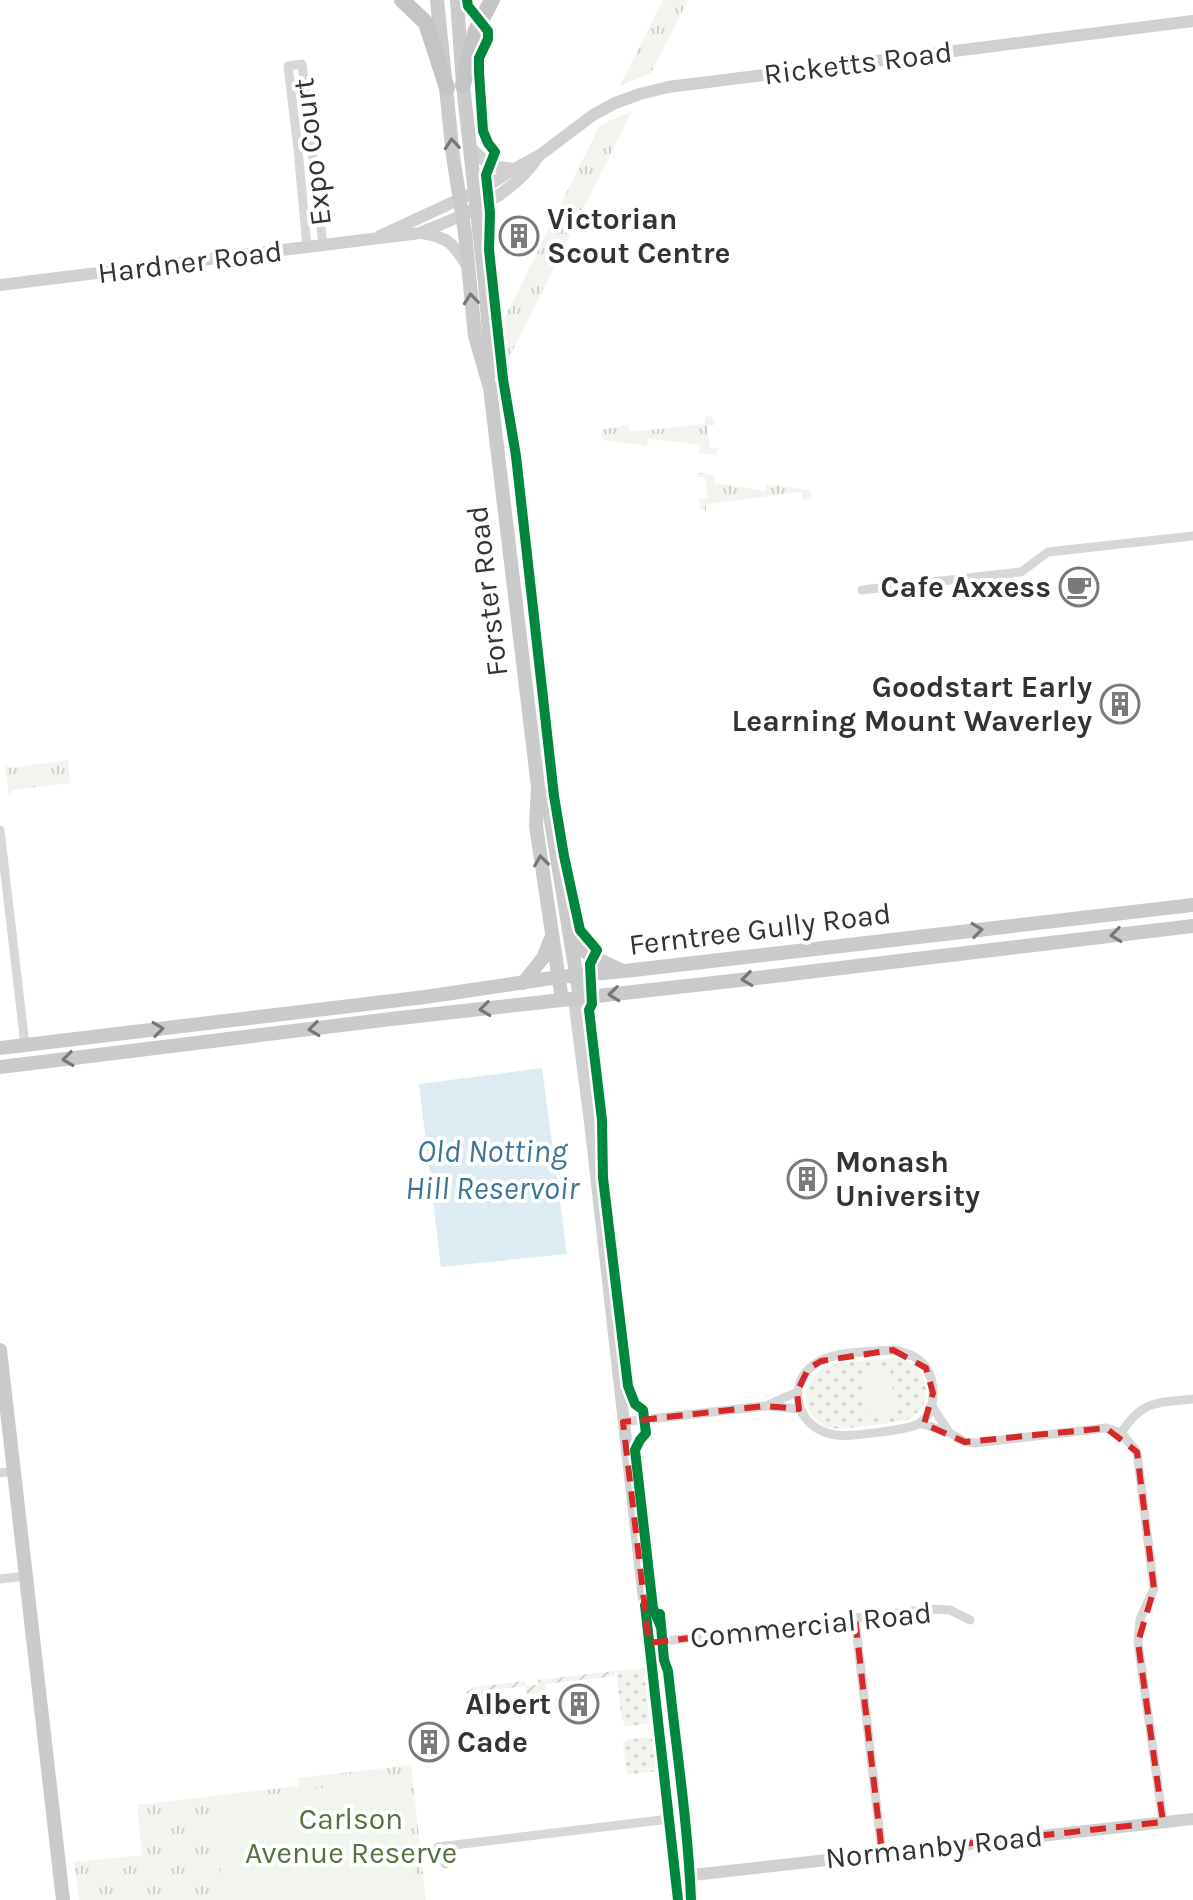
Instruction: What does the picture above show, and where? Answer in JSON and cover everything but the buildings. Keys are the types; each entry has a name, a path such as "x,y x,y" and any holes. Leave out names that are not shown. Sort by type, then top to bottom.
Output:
{"highway":[{"path":"402,0 426,23 455,87"},
{"path":"455,87 476,30 492,0"}],"main road":[{"name":"Forster Road","path":"437,0 470,147 491,357 490,388 538,787 536,826 559,977 572,1001"},
{"name":"Forster Road","path":"457,0 453,156 475,336 490,388"},
{"name":"Forster Road","path":"538,787 550,815 578,976 572,1001"},
{"name":"Ferntree Gully Road","path":"0,1048 559,977 1193,905"},
{"name":"Ferntree Gully Road","path":"4,1070 391,1019 572,1001 1193,926"},
{"path":"937,935 941,956"},
{"path":"523,983 543,958 552,936"},
{"path":"571,941 593,957 625,971"},
{"path":"388,1001 391,1019"},
{"path":"121,1034 124,1053"},
{"path":"0,1354 7,1472 27,1576 63,1900"}],"street":[{"name":"Ricketts Road","path":"476,201 514,169 540,155 593,115 640,94 668,87 1193,21"},
{"name":"Expo Court","path":"307,247 288,66 302,64 323,245"},
{"path":"298,149 312,147"},
{"path":"470,147 490,166 514,169"},
{"name":"Ricketts Road","path":"476,201 511,188 540,155"},
{"name":"Hardner Road","path":"380,236 459,200 476,201"},
{"name":"Hardner Road","path":"0,285 420,233 462,215 476,201"},
{"path":"420,233 446,239 455,246 468,267"},
{"path":"862,590 1021,572 1048,552 1193,536"},
{"path":"0,830 25,1045"},
{"path":"572,1001 590,1122 678,1900"},
{"path":"893,1350 907,1352 926,1368 933,1393 927,1415 920,1423 899,1429 839,1436 812,1427 799,1409 797,1392 808,1369 821,1361 893,1350"},
{"path":"765,1406 797,1392"},
{"path":"1121,1433 1138,1410 1148,1405 1193,1399"},
{"path":"931,1405 950,1433"},
{"path":"623,1422 765,1406 799,1409"},
{"path":"920,1423 950,1433 965,1442 975,1443 1106,1428 1121,1433 1137,1452 1154,1589 1140,1619 1138,1642 1163,1822"},
{"path":"0,1579 27,1576"},
{"name":"Commercial Road","path":"649,1643 939,1609 959,1613 970,1620"},
{"path":"855,1618 882,1853"},
{"path":"445,1864 441,1846 669,1819"},
{"name":"Normanby Road","path":"675,1877 1193,1819"}],"highlighted area":[{"path":"893,1350 926,1368 933,1393 924,1424 965,1442 1106,1428 1137,1452 1154,1589 1138,1642 1163,1822 882,1853 855,1618 649,1643 623,1422 765,1406 799,1409 797,1392 808,1369 821,1361"}],"green space":[{"path":"663,0 688,0 651,73 620,86"},
{"path":"632,111 508,360 503,321 600,125"},
{"path":"710,416 715,425 707,426 710,448 718,448 716,455 699,453 700,445 648,438 647,446 604,440 601,436 604,429 628,425 630,432 705,424 705,417"},
{"path":"698,472 715,476 714,483 765,491 766,484 810,490 811,497 803,500 801,492 706,504 706,511 700,508 699,499 708,498 705,477 697,477"},
{"path":"68,760 70,783 13,790 9,795 5,764 10,768"},
{"path":"895,1358 913,1364 925,1386 924,1403 910,1419 837,1429 820,1423 813,1416 808,1408 807,1389 818,1372 843,1363"},
{"path":"890,1367 896,1415 867,1419 862,1371"},
{"path":"644,1668 650,1723 625,1727 616,1671"},
{"path":"615,1671 615,1676 546,1684 546,1692 527,1694 525,1686 486,1691 487,1700 472,1703 466,1692 475,1687 525,1681 526,1686 538,1685 538,1680"},
{"path":"647,1737 652,1739 656,1771 627,1775 623,1743"},
{"name":"Carlson Avenue Reserve","path":"411,1765 426,1900 79,1900 74,1862 142,1855 137,1805 298,1786 298,1778"},
{"name":"Carlson Avenue Reserve","path":"390,1778 400,1782 404,1790 418,1900 224,1900 215,1819 226,1802"}],"water":[{"name":"Old Notting Hill Reservoir","path":"542,1068 567,1254 441,1267 419,1084"}],"cycle path":[{"path":"467,0 468,6 488,31 488,39 479,58 479,72 483,131 495,152 486,175 490,213 489,250 503,379 516,456 554,796 580,930 597,950 590,964 592,1004 589,1010 602,1120 603,1178 628,1386 635,1404 643,1410 646,1433 635,1450 653,1608 661,1627"},
{"path":"645,1605 678,1900"},
{"path":"660,1614 685,1814 691,1900"}],"place":[{"name":"Victorian Scout Centre","path":"519,236"},
{"name":"Cafe Axxess","path":"1079,587"},
{"name":"Goodstart Early Learning Mount Waverley","path":"1120,704"},
{"name":"Monash University","path":"807,1179"},
{"name":"Albert","path":"579,1704"},
{"name":"Cade","path":"429,1742"}]}
